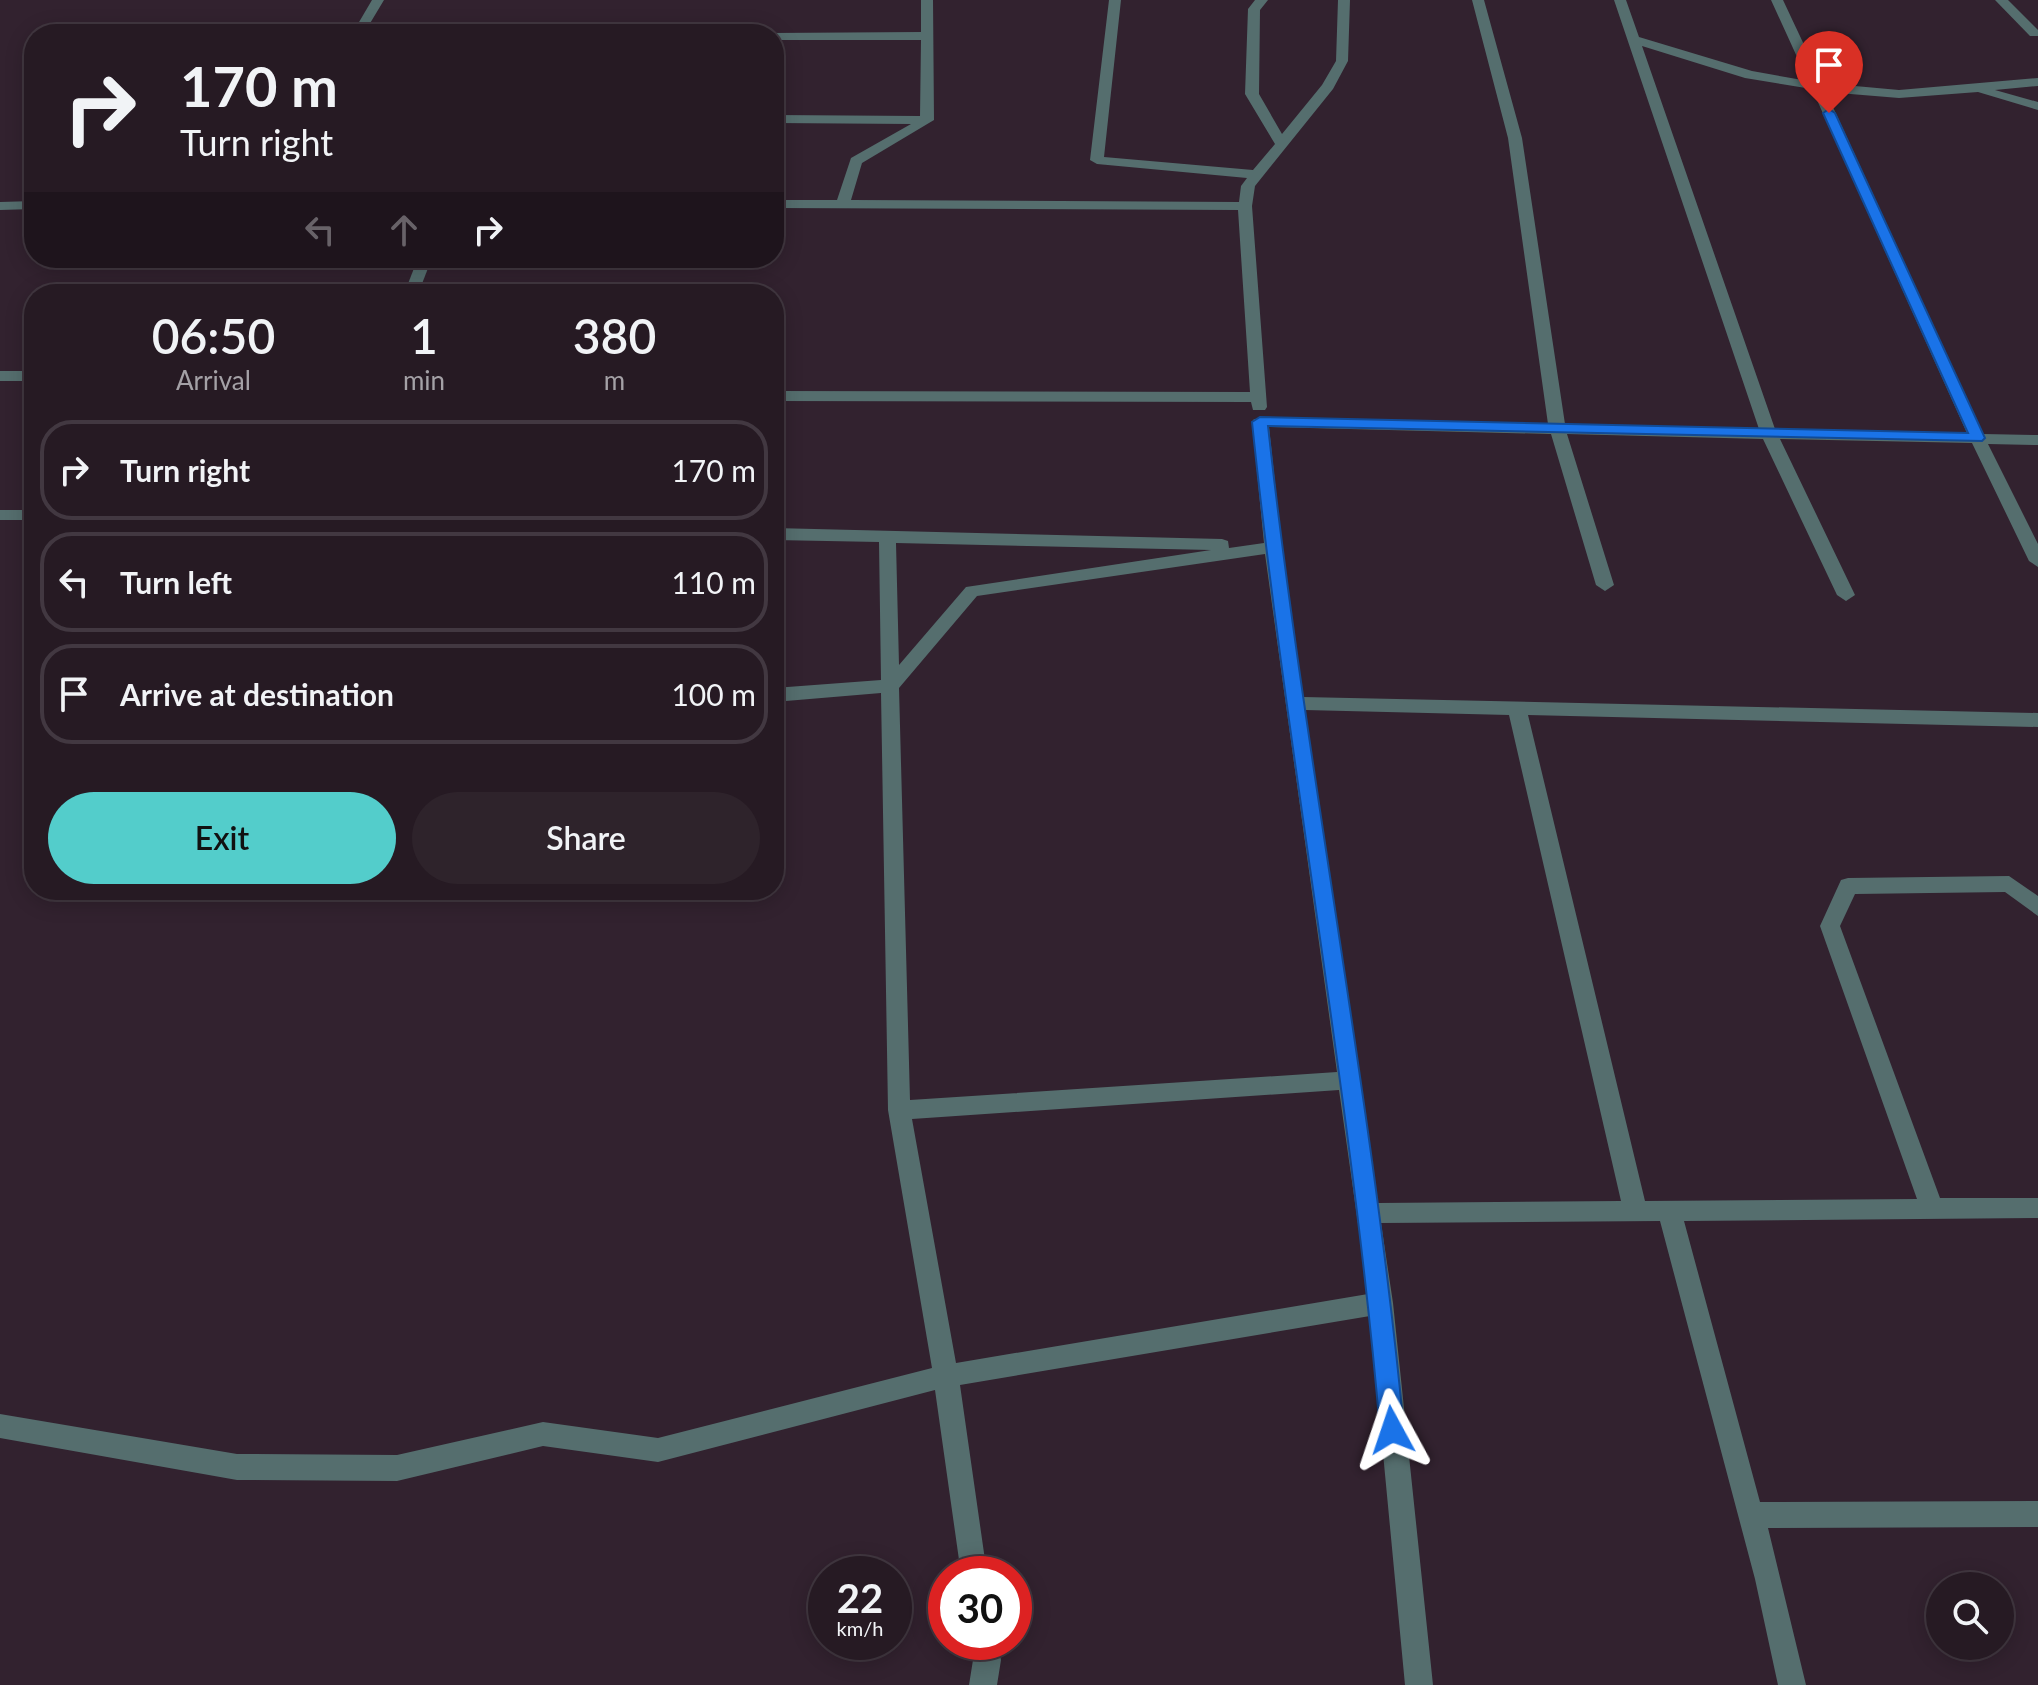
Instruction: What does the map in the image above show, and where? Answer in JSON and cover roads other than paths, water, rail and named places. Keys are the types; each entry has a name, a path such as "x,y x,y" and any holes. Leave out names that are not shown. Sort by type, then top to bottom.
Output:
{"street":[{"path":"364,24 378,0"},
{"path":"927,0 927,120"},
{"path":"1115,0 1097,160 1258,175"},
{"path":"1262,0 1254,9 1252,94 1282,145"},
{"path":"1344,0 1342,61 1328,86 1248,186 1245,206 1260,422 1273,547 1381,1303 1406,1588 1419,1685"},
{"path":"1478,0 1515,138 1557,427 1605,585"},
{"path":"1620,0 1769,434 1846,595"},
{"path":"1777,0 1977,438 2038,561"},
{"path":"2001,0 2034,33"},
{"path":"784,36 927,36"},
{"path":"1633,39 1750,75 1850,94 2038,82"},
{"path":"1972,87 2038,106"},
{"path":"784,119 927,120"},
{"path":"843,203 856,161 927,120"},
{"path":"784,204 1245,206"},
{"path":"0,206 24,205"},
{"path":"0,376 24,376"},
{"path":"784,396 1258,397"},
{"path":"1260,422 2038,440"},
{"path":"0,515 24,515"},
{"path":"784,534 1273,547"},
{"path":"887,537 899,1110 946,1376 971,1556"},
{"path":"784,694 891,686 972,591 1273,547"},
{"path":"1295,703 2038,720"},
{"path":"1517,708 1636,1213"},
{"path":"1932,1209 1830,926 1848,886 2009,884 2038,908"},
{"path":"899,1110 1351,1080"},
{"path":"1367,1213 2038,1208"},
{"path":"1670,1213 1751,1515 1792,1685"},
{"path":"0,1426 237,1467 397,1468 543,1434 658,1450 946,1376 1381,1303"},
{"path":"1751,1515 2038,1514"},
{"path":"983,1685 987,1660"}]}
